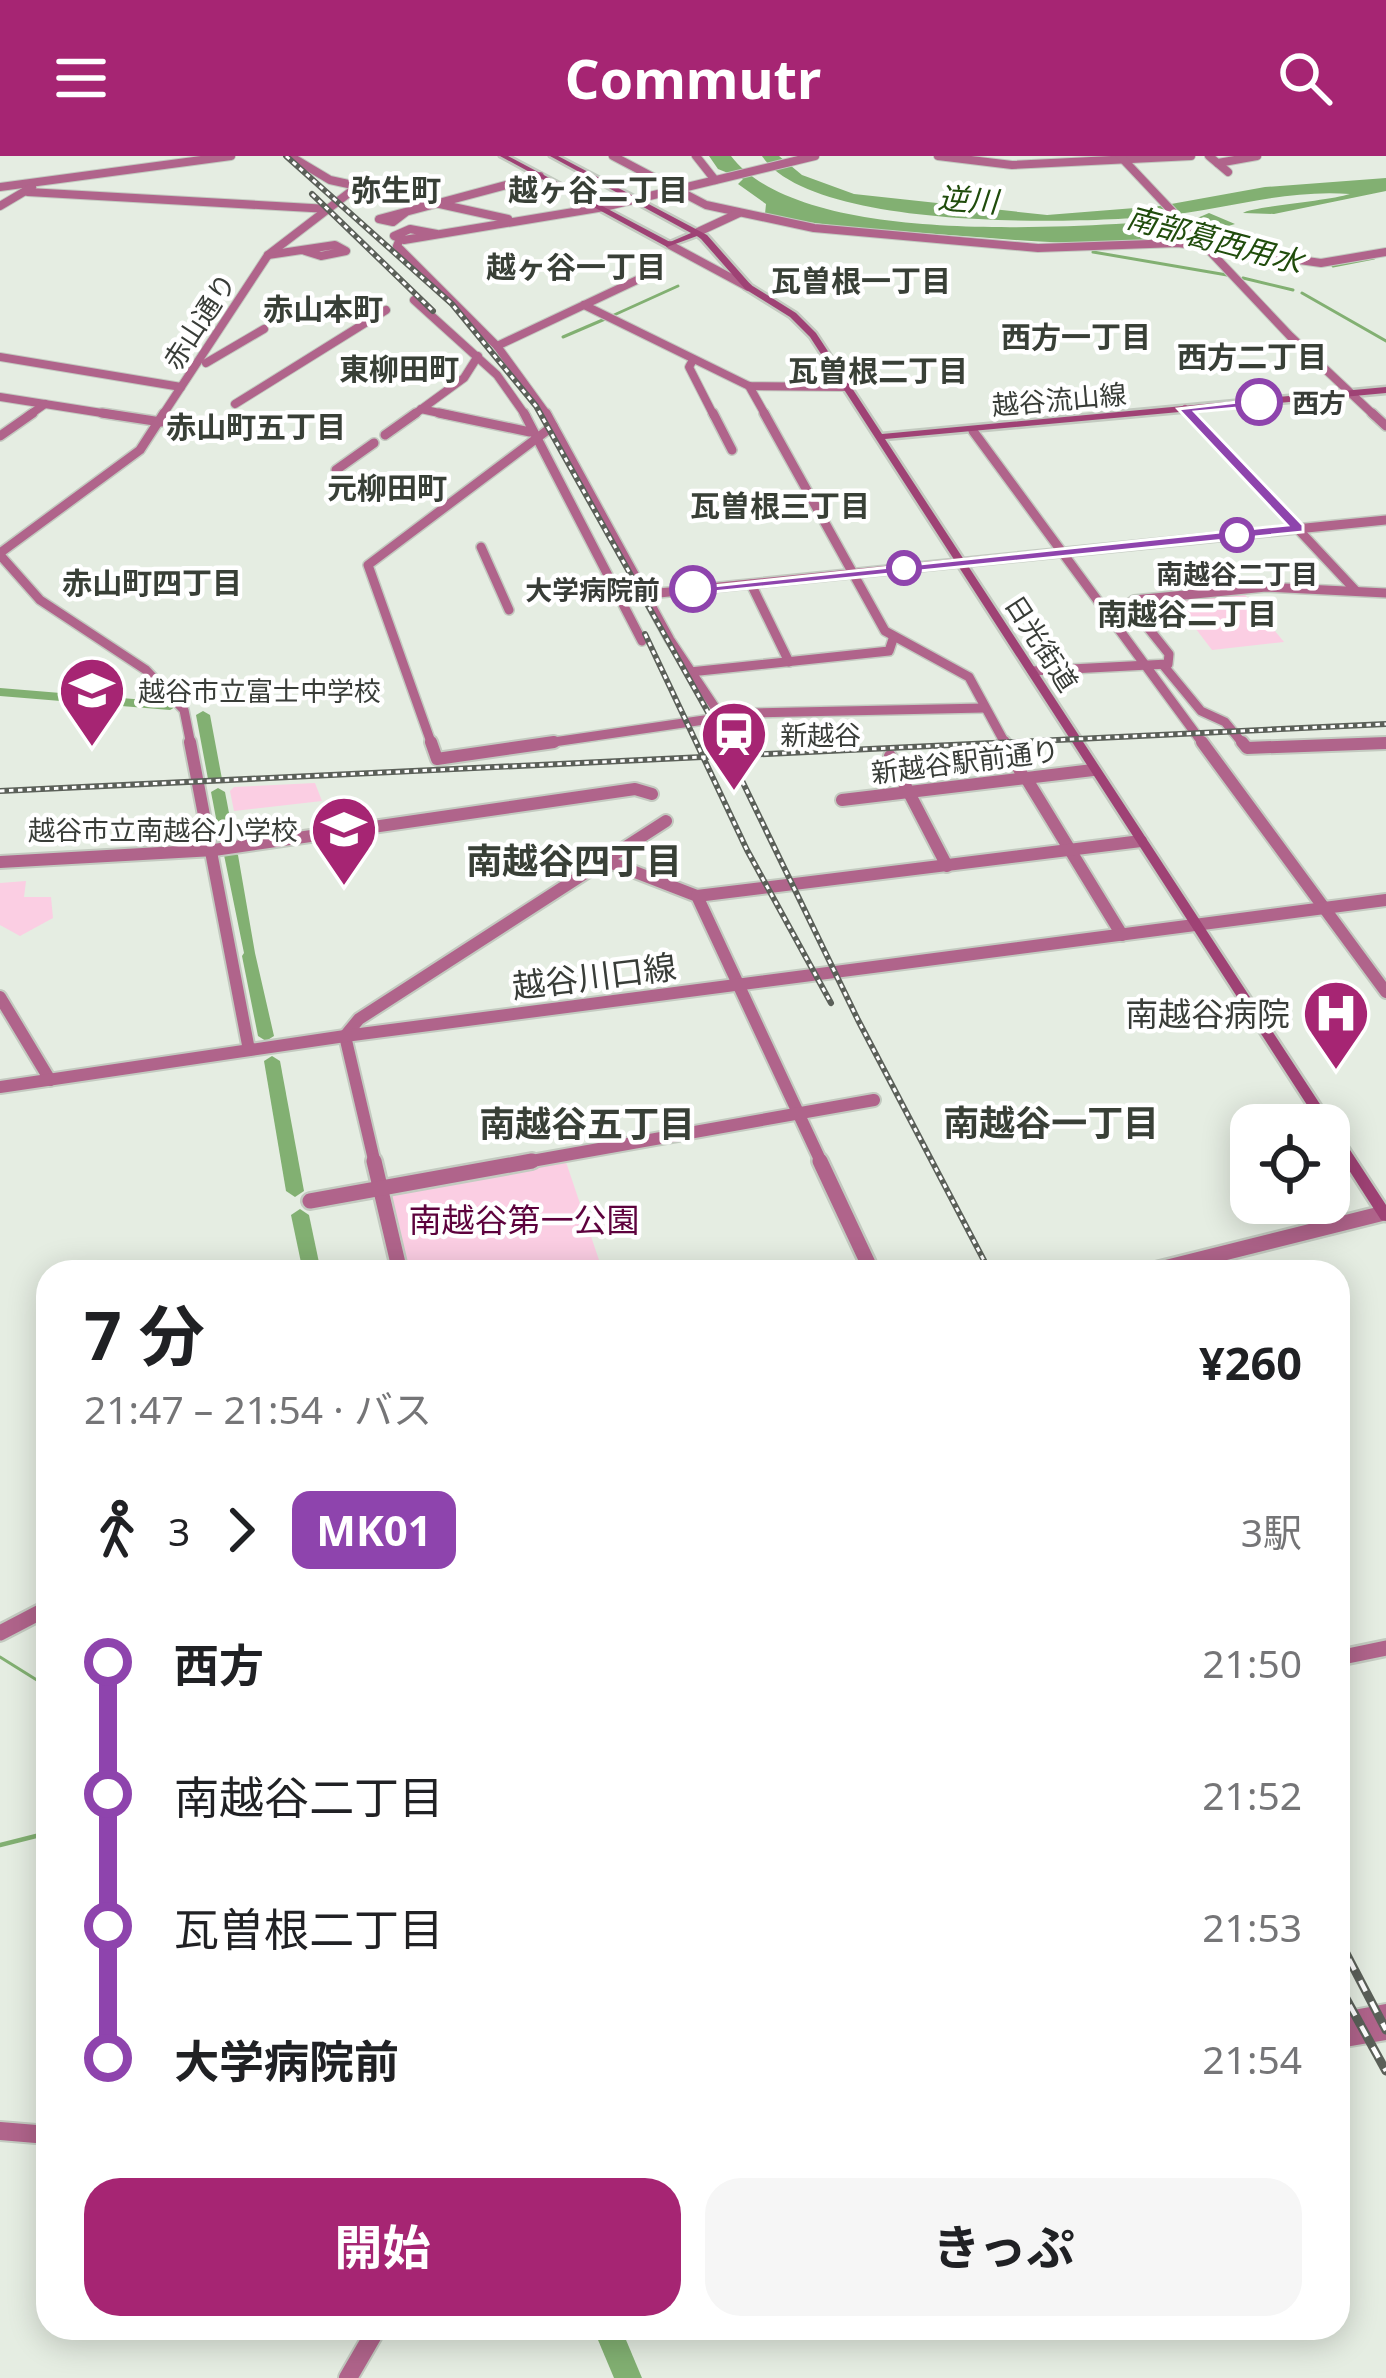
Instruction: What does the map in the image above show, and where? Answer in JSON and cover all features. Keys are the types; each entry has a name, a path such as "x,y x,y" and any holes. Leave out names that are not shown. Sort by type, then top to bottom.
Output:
{"main road":[{"path":"503,156 670,245 698,233"},
{"name":"日光街道","path":"553,156 698,233 718,248 748,287 805,326 1313,1104"},
{"path":"541,176 575,168"},
{"name":"越谷流山線","path":"880,438 1386,392"},
{"name":"越谷流山線","path":"880,438 1186,410"},
{"name":"日光街道","path":"1350,1160 1385,1215"}],"street":[{"path":"0,188 231,156"},
{"path":"290,156 321,177 514,221"},
{"path":"613,156 740,214 814,228 1029,248 1184,244 1328,263 1386,252"},
{"path":"696,156 715,180"},
{"path":"722,718 690,672 554,426 497,346 398,246 399,241 424,234 600,208 815,156"},
{"path":"938,156 1012,165 1191,156"},
{"path":"1209,156 1228,172"},
{"path":"1218,163 1257,156"},
{"path":"1122,158 1225,268 1386,426"},
{"path":"391,215 379,219 390,223 431,202 541,176"},
{"path":"0,206 37,185"},
{"name":"赤山通り","path":"0,554 119,469 160,422 268,255 358,187"},
{"path":"26,192 329,209"},
{"path":"698,233 740,214"},
{"path":"1184,244 1197,237"},
{"path":"268,255 335,245 346,251 328,256 305,251"},
{"path":"670,245 748,287"},
{"path":"691,256 718,248"},
{"path":"1216,258 1235,253"},
{"path":"497,346 653,272"},
{"path":"726,276 738,276"},
{"path":"414,300 478,356 520,405 642,641"},
{"path":"584,305 749,386 847,387"},
{"path":"235,404 386,310"},
{"path":"206,363 265,329"},
{"path":"385,435 464,378 478,356"},
{"path":"0,357 181,387"},
{"path":"693,360 688,367 732,450"},
{"path":"749,386 893,639 969,677 1122,934"},
{"path":"0,397 160,422"},
{"path":"0,436 45,404"},
{"path":"422,409 533,434"},
{"path":"1186,410 1356,591"},
{"path":"554,426 533,434 368,566 436,759 722,718 984,708"},
{"path":"973,431 1386,992"},
{"path":"336,470 374,443"},
{"path":"550,466 578,463"},
{"path":"649,594 1386,520"},
{"path":"481,548 508,610"},
{"path":"0,554 40,600 146,670 182,706 214,850 249,1050"},
{"path":"751,584 789,662"},
{"path":"1163,665 1169,654 1129,601 1266,586 1386,593"},
{"path":"690,672 890,651 893,639"},
{"path":"1032,670 1163,665"},
{"path":"1163,665 1201,711 1225,722 1246,748 1386,743"},
{"path":"890,756 947,866"},
{"name":"新越谷駅前通り","path":"842,800 1093,770"},
{"path":"0,862 214,850 634,788 652,794"},
{"path":"397,1260 345,1036 359,1019 666,821"},
{"path":"604,860 697,896 1141,841"},
{"path":"697,896 866,1260"},
{"name":"越谷川口線","path":"0,1087 345,1036 1386,900"},
{"path":"0,997 50,1080"},
{"path":"310,1201 874,1100"},
{"path":"1198,1260 1385,1215"},
{"path":"0,1633 36,1614"},
{"path":"1350,1656 1386,1648"},
{"path":"1350,2019 1386,2012"},
{"path":"1350,2036 1386,2031"},
{"path":"0,2131 36,2134"},
{"path":"348,2378 369,2340"}],"green space":[{"path":"1242,591 1284,642 1212,650 1173,599"},
{"path":"315,783 322,801 234,811 230,791 234,787"},
{"path":"26,881 24,897 51,897 53,918 20,936 0,925 0,883"},
{"name":"南越谷第一公園","path":"565,1159 599,1260 402,1260 383,1191"}],"shaded area":[{"path":"709,156 731,156 767,186 819,207 881,220 1019,227 1195,219 1209,213 1235,224 1165,239 1093,243 834,225 765,214 766,204 738,184 743,179 718,169"},
{"path":"762,156 779,156 802,175 854,194 1047,215 1160,206 1265,187 1386,178 1386,191 1274,214 1243,213 1350,194 1301,194 1121,219 948,217 833,198 790,180"}],"waterway":[{"path":"1093,252 1227,275"},
{"path":"1333,266 1374,258"},
{"name":"南部葛西用水","path":"1243,278 1293,290"},
{"path":"614,315 678,286"},
{"name":"南部葛西用水","path":"1302,293 1386,341"},
{"path":"563,337 605,319"},
{"path":"0,692 170,706"},
{"path":"203,715 215,779"},
{"path":"218,792 227,839"},
{"path":"231,855 249,950"},
{"path":"250,956 266,1036"},
{"path":"272,1061 295,1191"},
{"path":"300,1215 309,1260"},
{"path":"0,1657 36,1680"},
{"path":"0,1845 36,1836"},
{"path":"612,2340 628,2378"}],"railway":[{"path":"286,156 452,304 536,406 730,756"},
{"path":"312,194 433,311"},
{"path":"645,634 703,757"},
{"path":"730,756 1386,724"},
{"path":"703,757 730,756"},
{"path":"730,756 858,1020 984,1260"},
{"path":"0,791 703,757"},
{"path":"703,757 747,850 831,1003"},
{"path":"1350,1961 1386,2030"},
{"path":"1350,2006 1386,2071"}],"bus line":[{"name":"MK01","path":"693,589 1298,529 1185,409 1259,402"}],"place":[{"name":"西方","path":"1259,402"},
{"name":"南越谷二丁目","path":"1237,535"},
{"name":"大学病院前","path":"693,589"},
{"name":"越谷市立富士中学校","path":"92,749"},
{"name":"新越谷","path":"734,793"},
{"name":"越谷市立南越谷小学校","path":"344,888"},
{"name":"南越谷病院","path":"1336,1072"}],"district":[{"name":"弥生町","path":"396,189"},
{"name":"越ヶ谷二丁目","path":"598,189"},
{"name":"越ヶ谷一丁目","path":"576,266"},
{"name":"瓦曽根一丁目","path":"861,280"},
{"name":"赤山本町","path":"323,308"},
{"name":"西方一丁目","path":"1076,336"},
{"name":"西方二丁目","path":"1252,356"},
{"name":"東柳田町","path":"399,368"},
{"name":"瓦曽根二丁目","path":"878,370"},
{"name":"赤山町五丁目","path":"256,426"},
{"name":"元柳田町","path":"387,487"},
{"name":"瓦曽根三丁目","path":"780,505"},
{"name":"赤山町四丁目","path":"152,582"},
{"name":"南越谷二丁目","path":"1187,613"},
{"name":"南越谷四丁目","path":"574,860"},
{"name":"南越谷一丁目","path":"1051,1122"},
{"name":"南越谷五丁目","path":"587,1123"}],"water label":[{"name":"逆川","path":"968,199"}]}
